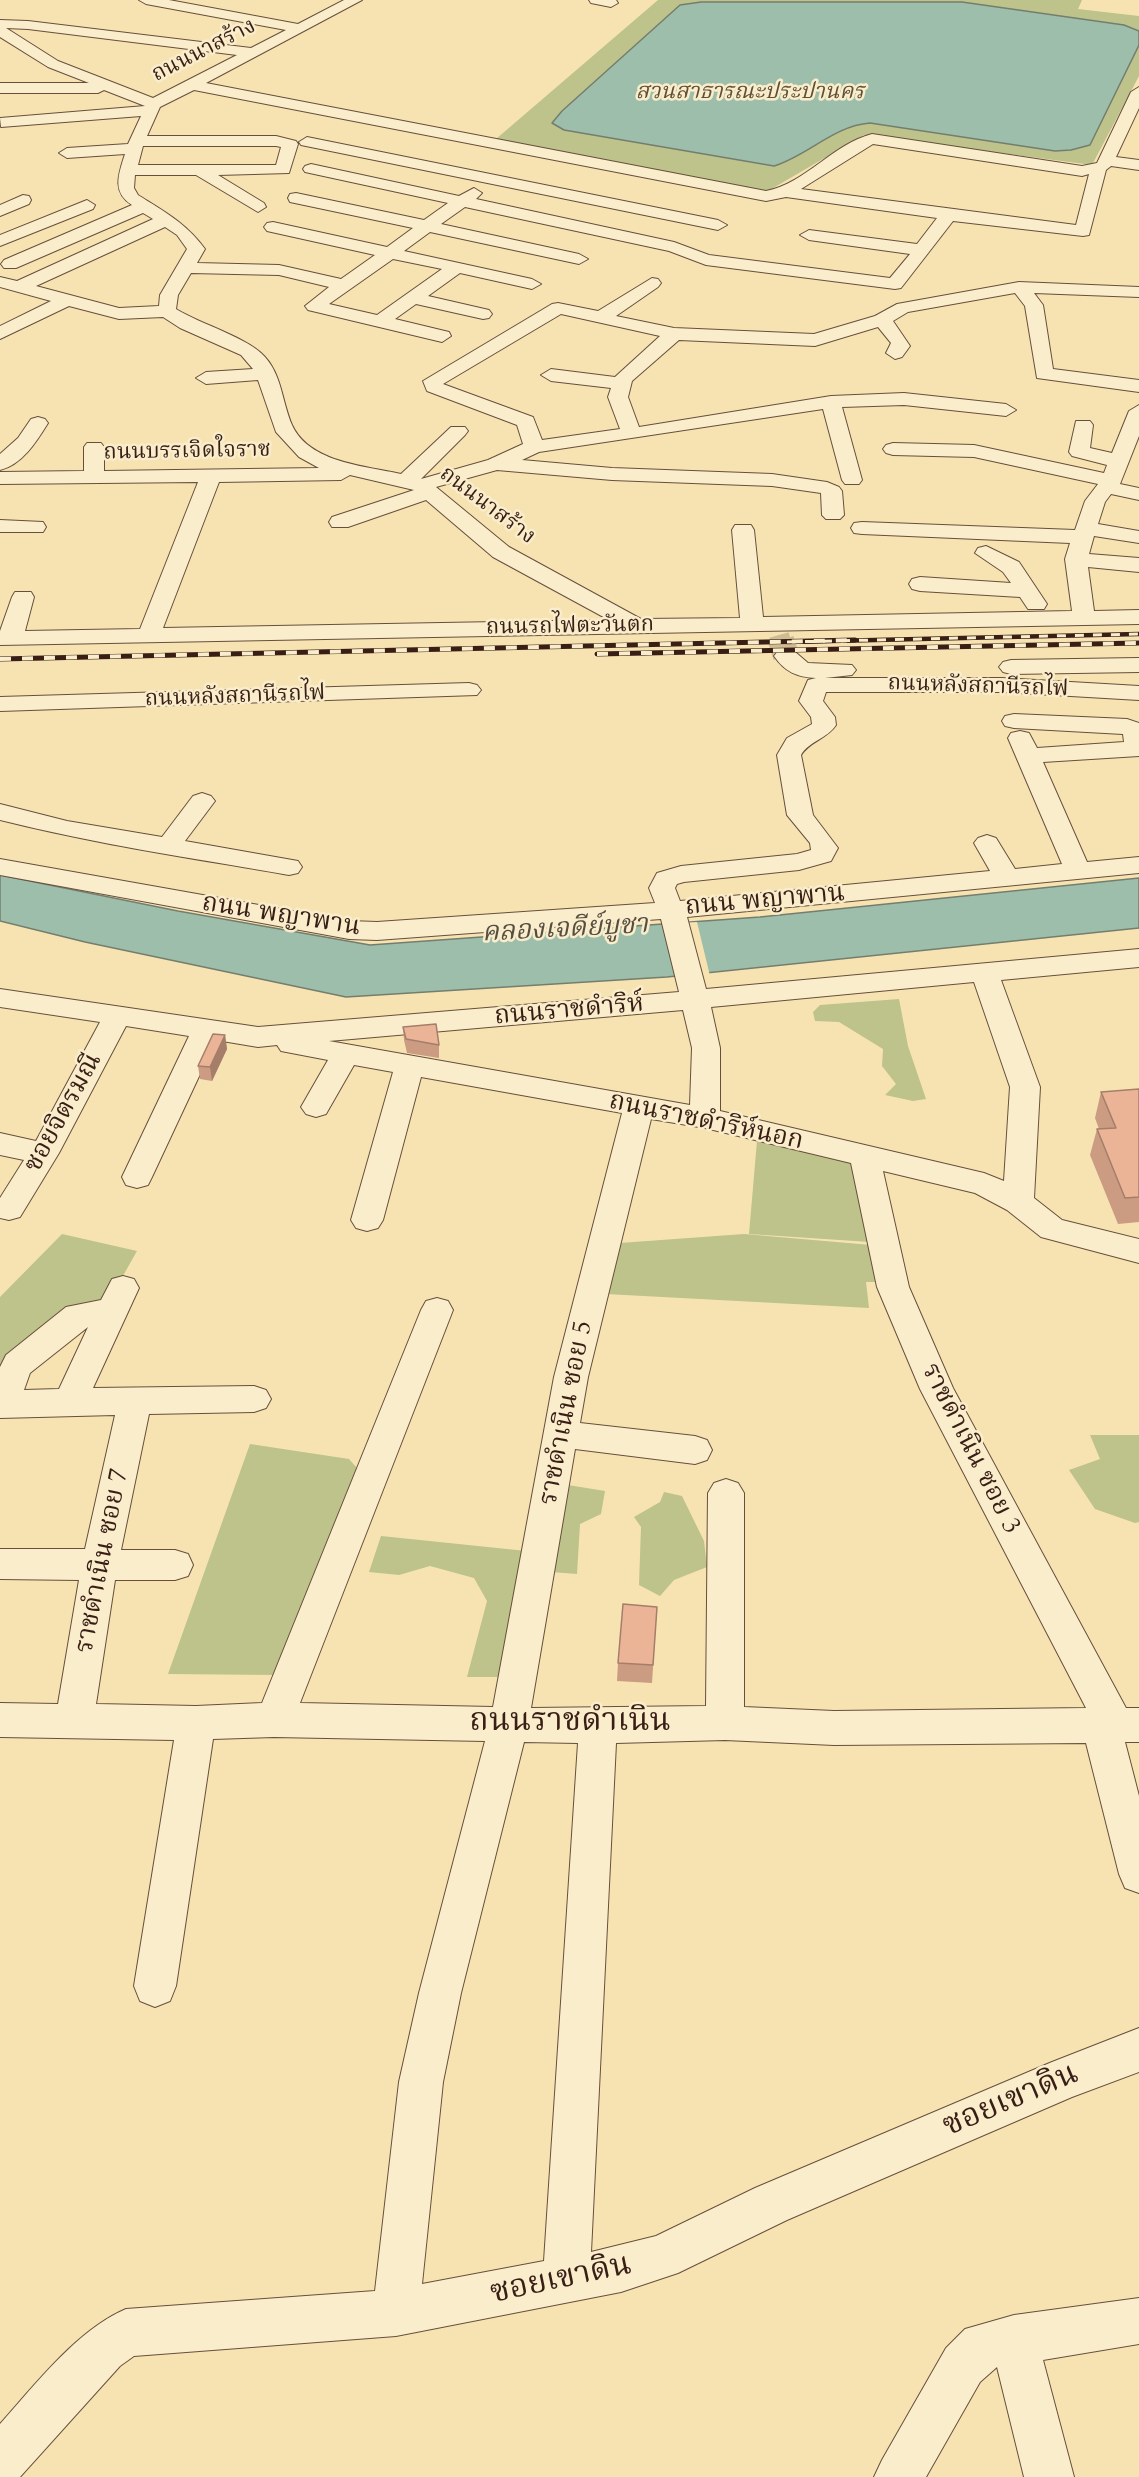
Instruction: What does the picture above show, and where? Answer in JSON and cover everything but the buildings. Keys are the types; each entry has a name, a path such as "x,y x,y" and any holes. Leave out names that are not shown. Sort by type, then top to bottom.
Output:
{"street":[{"path":"146,0 298,28"},
{"path":"596,0 611,3"},
{"path":"320,3 348,4"},
{"name":"ถนนนาสร้าง","path":"348,4 298,28 152,107 136,144 128,170 126,188 132,198 183,231 196,249 169,295 167,311 188,324 248,351 258,360 272,388 283,428 300,448 327,464 419,486 501,552 637,626"},
{"path":"0,24 28,24 253,53"},
{"path":"3,35 53,64 152,107"},
{"path":"10,55 31,51"},
{"path":"10,72 52,90"},
{"path":"194,85 766,196 786,192 875,205 944,221 1034,226 1078,232 1083,231 1086,223 1101,164 1134,110 1139,92"},
{"path":"0,88 52,90 108,87"},
{"path":"48,106 52,90"},
{"path":"1,122 62,119 92,112 152,107"},
{"path":"786,192 861,143 884,139 1082,171 1101,164 1139,165"},
{"path":"66,153 136,144 285,141 290,144 283,170"},
{"path":"307,142 718,225"},
{"path":"886,160 904,142"},
{"path":"442,336 314,306 494,180 531,151"},
{"path":"128,170 283,170 462,201 674,247 706,260 895,284"},
{"path":"199,170 258,207"},
{"path":"296,198 579,259"},
{"path":"0,210 23,200"},
{"path":"0,241 87,205"},
{"path":"10,264 145,206"},
{"path":"8,303 47,274 166,220"},
{"path":"895,284 944,221"},
{"path":"273,226 532,284"},
{"path":"1023,242 1034,226"},
{"path":"1070,252 1078,232"},
{"path":"809,235 921,250"},
{"path":"502,277 537,250"},
{"path":"379,322 457,267"},
{"path":"184,268 279,270 344,285"},
{"path":"47,274 83,288"},
{"path":"0,282 119,314 167,311"},
{"path":"602,317 652,283"},
{"path":"895,284 903,308"},
{"path":"534,447 526,421 434,387 434,381 549,311 558,308 674,334 815,340 882,320 903,308 1019,287 1139,292"},
{"path":"1019,287 1034,305 1044,374 1139,386"},
{"path":"413,298 483,314"},
{"path":"0,333 66,301"},
{"path":"882,320 900,342 901,346 895,352"},
{"path":"631,433 618,397 623,379 674,334"},
{"path":"206,378 265,374"},
{"path":"551,375 621,384"},
{"path":"340,522 419,486 495,464 534,447 831,402 904,399 1006,410"},
{"path":"831,402 852,480"},
{"path":"1084,617 1076,559 1095,501 1119,473 1139,411"},
{"path":"1,467 26,442 38,423"},
{"path":"1083,425 1079,452 1119,473 1139,494"},
{"path":"1,467 14,431"},
{"path":"419,486 458,431"},
{"path":"893,449 975,442 1119,473"},
{"path":"94,447 94,477"},
{"path":"495,464 612,474 781,481 827,488 832,491 833,515"},
{"name":"ถนนบรรเจิดใจราช","path":"1,467 59,486 94,477 374,474"},
{"path":"149,635 211,476"},
{"path":"0,526 35,527"},
{"path":"862,528 1085,532 1139,537"},
{"path":"743,530 752,624"},
{"path":"986,553 1011,567 1024,591 1044,618"},
{"path":"1076,559 1139,565"},
{"path":"920,584 1024,591"},
{"path":"6,638 23,597"},
{"name":"ถนนรถไฟตะวันตก","path":"6,638 1139,616"},
{"path":"176,634 260,639 781,640 1139,624"},
{"path":"781,640 791,665 808,670 1139,664"},
{"name":"ถนนหลังสถานีรถไฟ","path":"675,919 662,888 666,879 681,874 799,862 822,855 825,848 823,841 804,824 800,815 789,755 796,742 819,731 824,725 823,717 811,701 816,685 1002,685 1130,693"},
{"path":"1002,685 1026,756 1078,872"},
{"name":"ถนนหลังสถานีรถไฟ","path":"0,704 469,690"},
{"path":"1130,693 1137,743"},
{"path":"1014,721 1127,726 1137,743"},
{"path":"1026,756 1137,743"},
{"path":"168,847 202,801"},
{"path":"0,812 67,829 289,867"},
{"path":"987,843 1007,879"},
{"name":"ถนน พญาพาน","path":"0,867 349,930 377,931 675,919 1139,865"},
{"path":"675,919 706,1048 705,1118"},
{"name":"ถนนราชดำริห์","path":"0,998 258,1037 379,1027 693,991 984,972 1139,957"},
{"path":"984,972 1025,1087 1018,1202"},
{"name":"ซอยจิตรมณี","path":"9,1209 44,1153 117,1017"},
{"path":"367,1220 396,1064 379,1027"},
{"path":"137,1177 206,1030"},
{"name":"ถนนราชดำริห์นอก","path":"258,1037 345,1056 705,1118 984,1184 1018,1202 1052,1229 1139,1251"},
{"path":"316,1107 345,1056"},
{"name":"ราชดำเนิน ซอย 5","path":"396,2313 421,2082 440,1993 509,1723 571,1377 639,1106"},
{"path":"0,1144 44,1153"},
{"name":"ราชดำเนิน ซอย 3","path":"865,1157 893,1287 930,1374 1118,1725 1139,1874"},
{"path":"69,1403 118,1299 78,1316 18,1364 8,1383 3,1411 69,1403 254,1399"},
{"path":"274,1720 437,1310"},
{"name":"ราชดำเนิน ซอย 7","path":"74,1721 99,1566 135,1402"},
{"path":"561,1434 695,1450"},
{"path":"725,1723 726,1493"},
{"path":"0,1564 175,1565"},
{"name":"ถนนราชดำเนิน","path":"1,1723 74,1721 196,1723 274,1720 598,1726 725,1723 834,1728 1118,1725"},
{"path":"155,1986 196,1723"},
{"path":"566,2280 598,1726"},
{"name":"ซอยเขาดิน","path":"0,2466 4,2457 28,2428 103,2349 126,2333 396,2313 566,2280 662,2257 771,2204 1067,2077 1139,2050"},
{"path":"899,2477 963,2365 982,2346 1014,2339 1139,2321"},
{"path":"1014,2339 1049,2477"}],"green space":[{"name":"สวนสาธารณะประปานคร","path":"658,0 1082,0 1078,9 1139,16 1139,76 1092,165 864,135 768,191 496,139"},
{"path":"899,999 908,1046 926,1099 913,1101 885,1095 896,1084 882,1066 883,1049 839,1022 815,1021 813,1012 820,1005"},
{"path":"757,1141 856,1162 870,1242 749,1234"},
{"path":"62,1234 137,1251 107,1304 0,1381 0,1297"},
{"path":"744,1234 871,1245 878,1282 866,1282 869,1308 606,1294 620,1243"},
{"path":"1090,1435 1139,1435 1139,1522 1135,1523 1095,1509 1069,1470 1100,1459"},
{"path":"250,1444 349,1459 357,1468 276,1675 168,1674"},
{"path":"568,1485 605,1491 601,1514 580,1524 577,1574 551,1572"},
{"path":"664,1492 682,1496 704,1541 707,1567 674,1580 660,1596 639,1585 641,1527 634,1517 660,1502"},
{"path":"381,1536 536,1552 512,1677 467,1677 487,1601 474,1578 430,1566 399,1575 369,1572"}],"shaded area":[{"name":"สวนสาธารณะประปานคร","path":"701,2 962,2 1124,25 1139,31 1139,45 1090,145 1071,150 1055,151 870,123 844,129 799,155 774,166 564,130 552,123 562,111 680,5"},
{"path":"0,875 178,911 370,945 760,917 1139,878 1139,928 667,977 346,997 85,942 0,921"}],"pier":[{"path":"697,922 710,976 680,978 668,924"}],"tunnel":[{"path":"779,635 781,642"},
{"path":"781,640 786,656"}],"railway":[{"path":"787,642 1139,634"},
{"path":"0,659 855,640"},
{"path":"597,654 1139,643"}],"water label":[{"name":"คลองเจดีย์บูชา","path":"565,930"}]}
